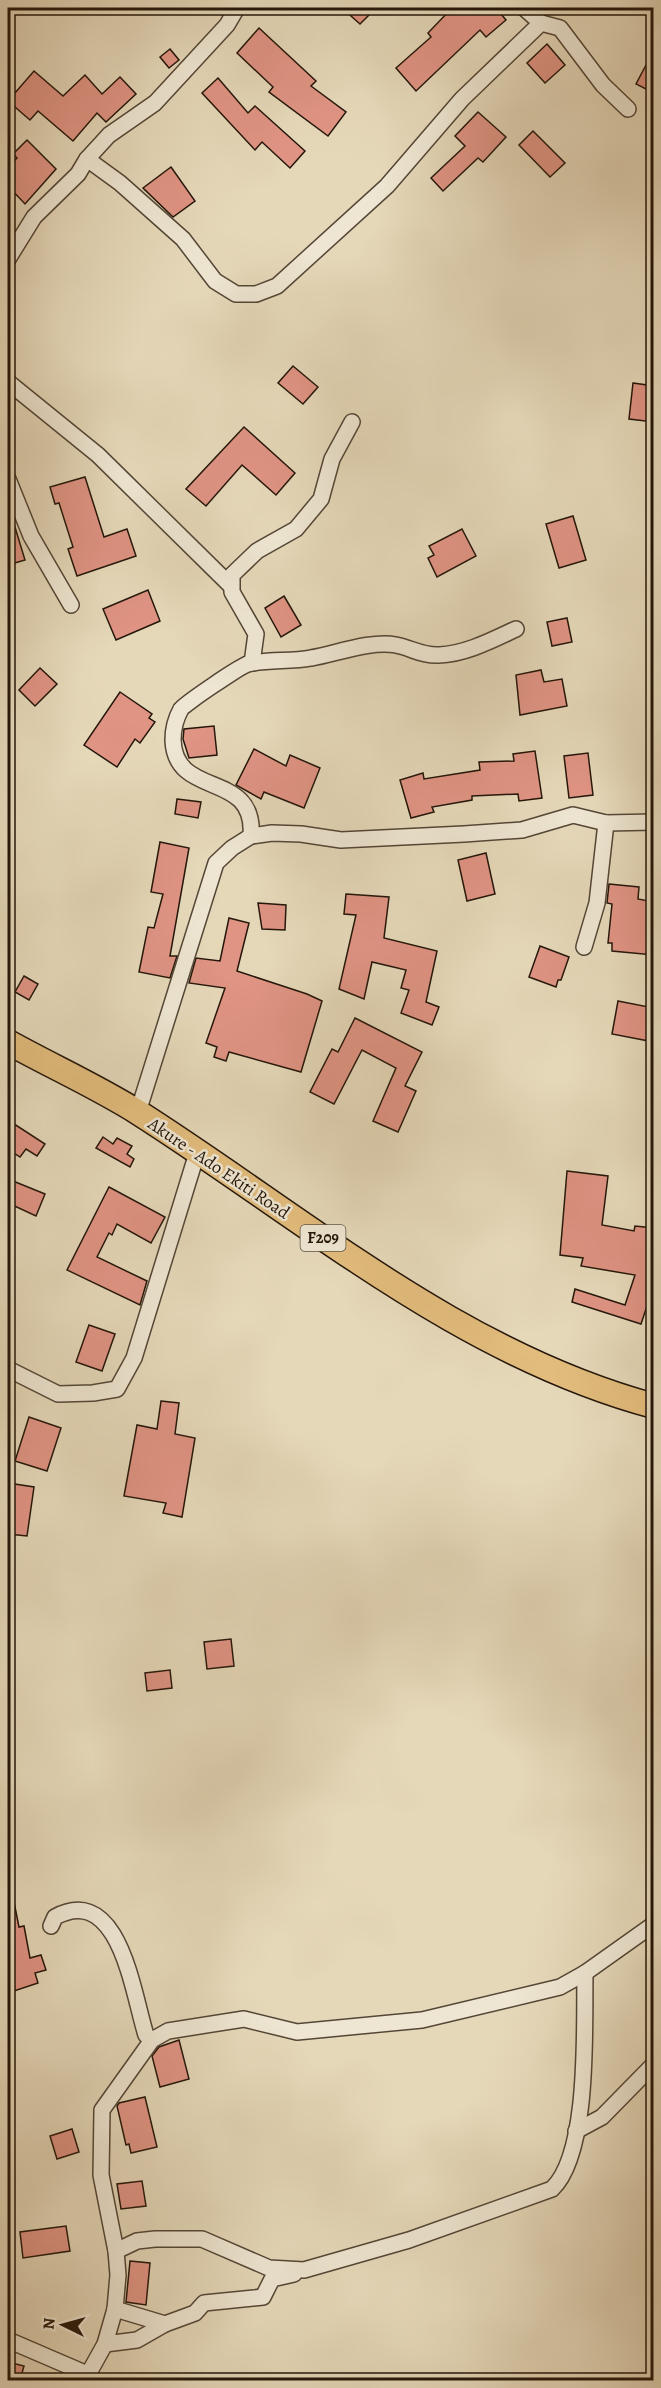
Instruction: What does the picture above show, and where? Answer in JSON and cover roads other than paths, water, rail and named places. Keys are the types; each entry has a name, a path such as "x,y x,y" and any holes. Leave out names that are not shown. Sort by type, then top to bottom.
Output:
{"main road":[{"name":"Akure - Ado Ekiti Road","path":"8,1042 138,1112 461,1327 602,1392 654,1406"}],"street":[{"path":"8,259 34,217 56,192 78,174 87,159 110,135 155,104 227,25 237,8"},
{"path":"524,8 541,23 560,28 603,86 628,109"},
{"path":"87,159 120,183 153,215 183,239 215,280 237,294 256,294 277,286 387,186 462,99 541,23"},
{"path":"8,382 98,455 231,586"},
{"path":"252,663 256,634 232,592 232,575 257,551 296,529 321,499 332,459 352,422"},
{"path":"8,479 31,536 71,605"},
{"path":"250,836 252,822 238,797 228,789 200,780 178,763 173,741 175,725 182,707 244,665 252,663 309,659 356,648 395,645 418,654 440,656 462,652 516,629"},
{"path":"138,1112 216,863 231,848 250,836 301,834 341,840 464,834 522,830 573,815 606,823 654,822"},
{"path":"584,947 597,903 606,823"},
{"path":"8,1369 58,1394 93,1393 117,1389 134,1358 197,1153"},
{"path":"51,1926 55,1917 72,1911 92,1913 104,1922 116,1936 146,2035 152,2040"},
{"path":"8,2340 86,2377 105,2344 115,2309 118,2275 116,2251 104,2196 100,2120 108,2099 129,2074 152,2040 168,2031 243,2019 297,2032 422,2020 560,1987 585,1973 654,1924"},
{"path":"105,2344 137,2340 165,2324 195,2313 204,2303 263,2297 272,2279 409,2240 552,2189 566,2173 576,2132 583,2066 585,1973"},
{"path":"576,2132 602,2117 654,2064"},
{"path":"116,2251 137,2241 202,2240 216,2243 256,2264 269,2268 304,2270"},
{"path":"115,2309 165,2324"}]}
